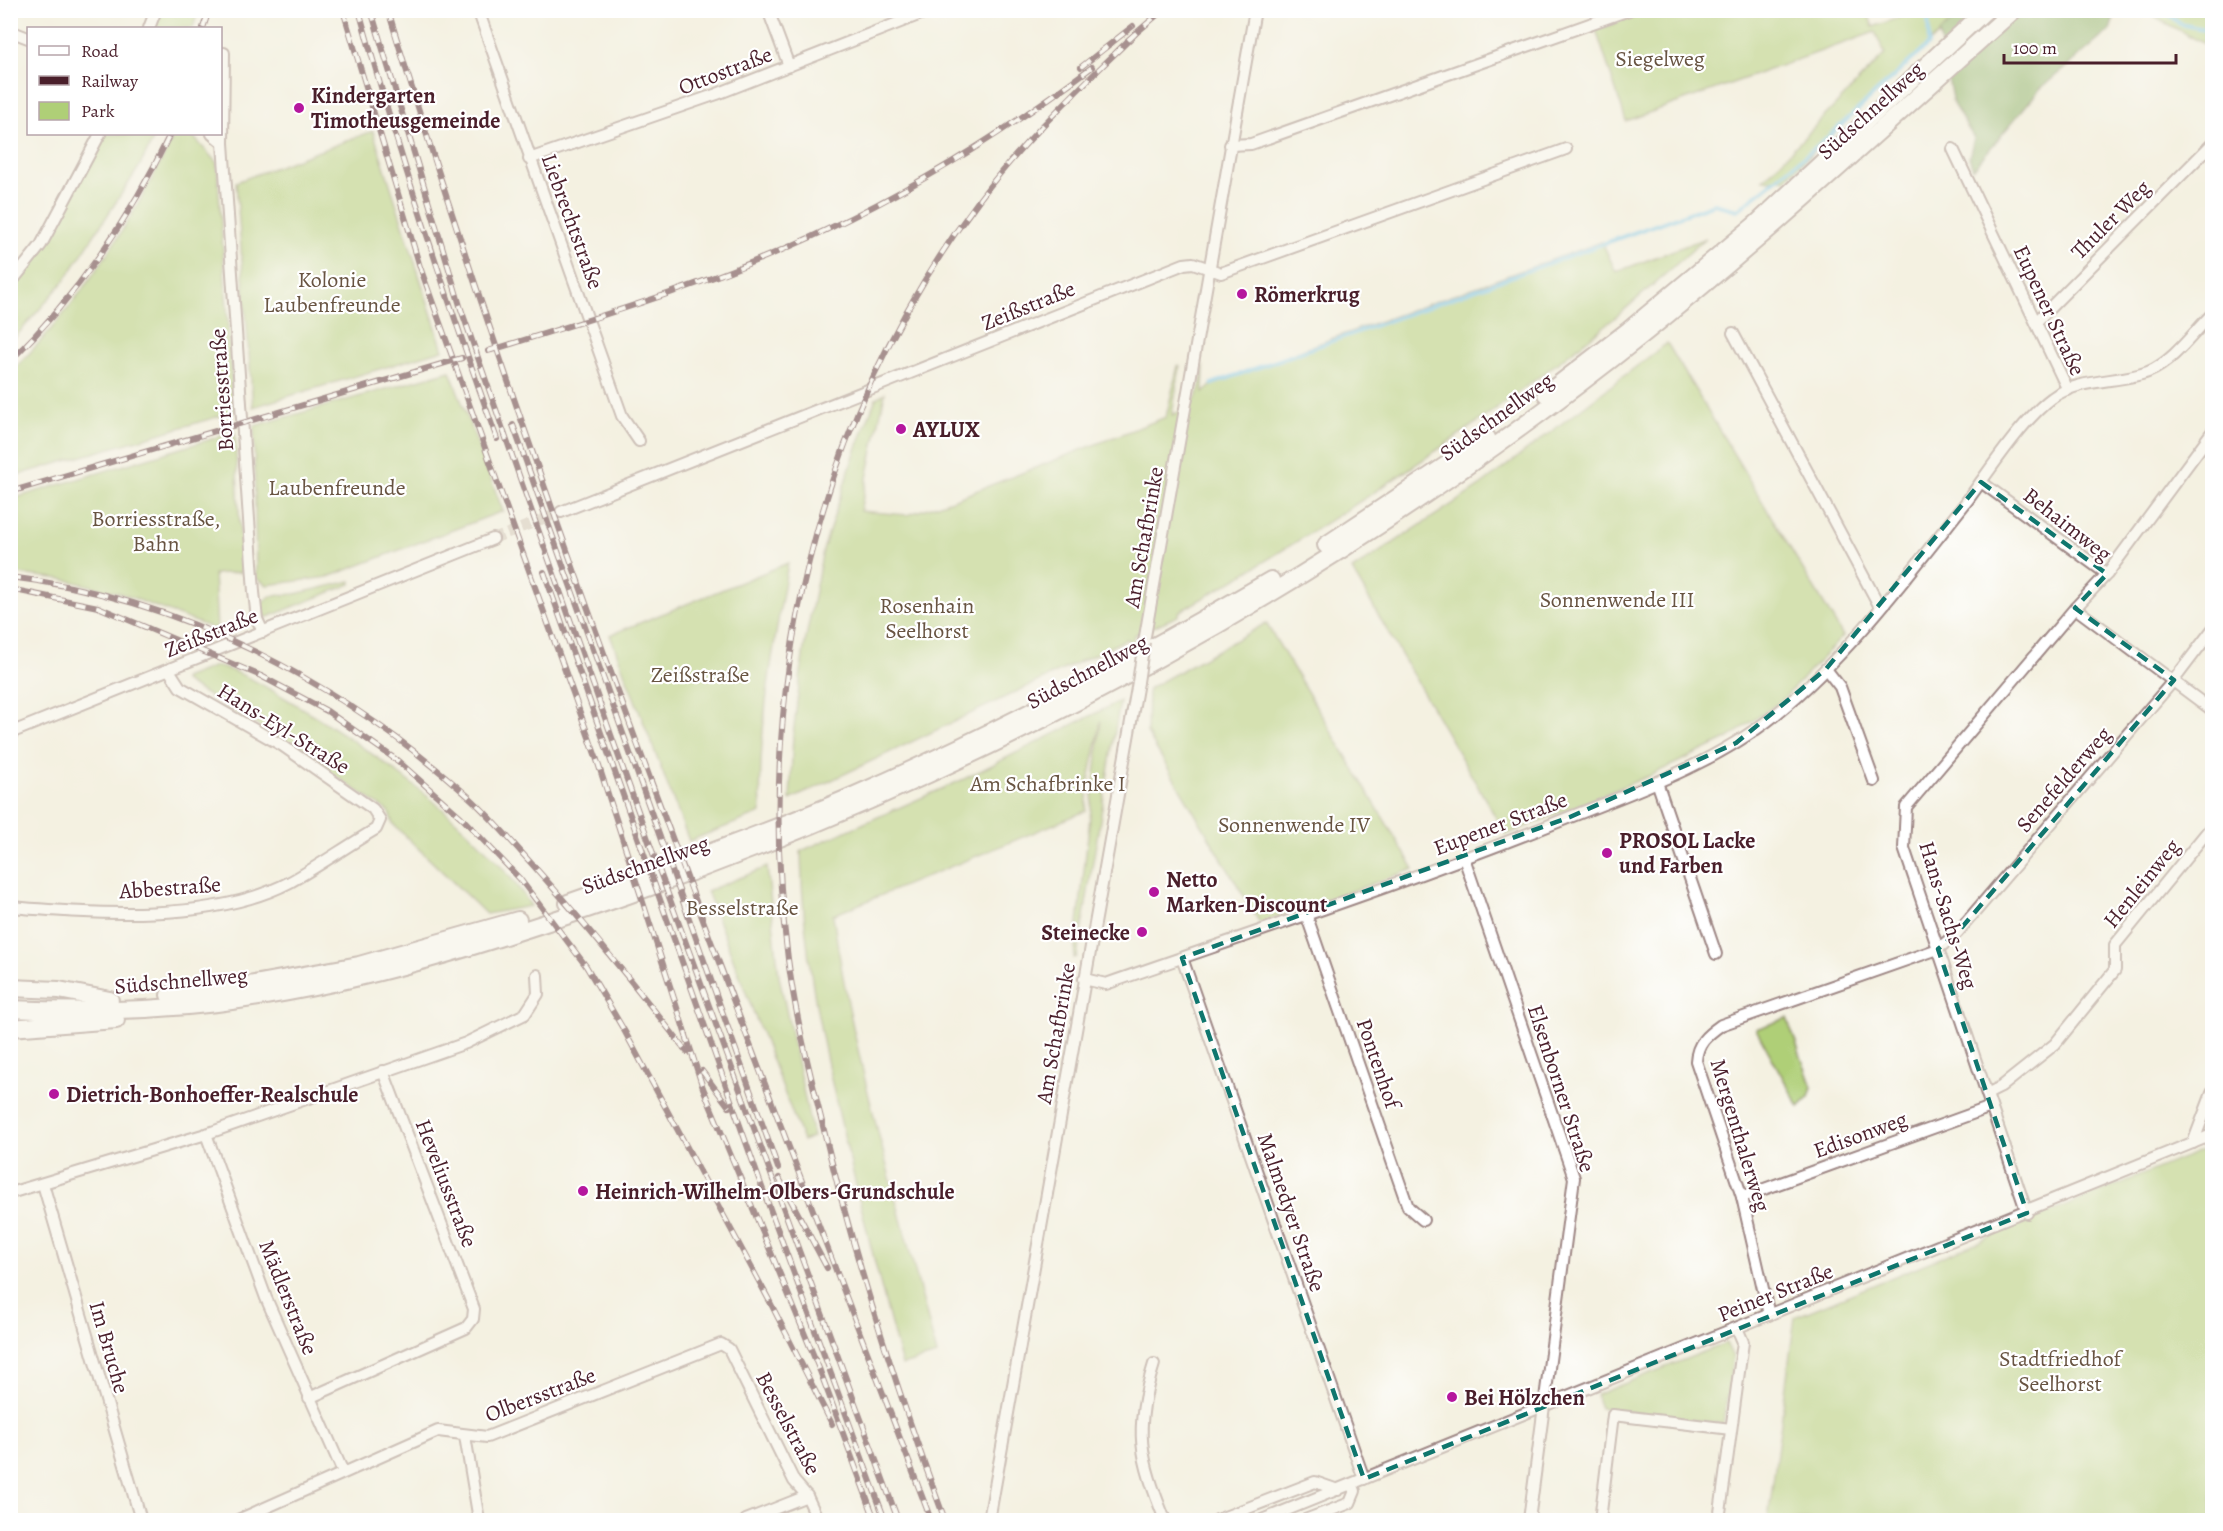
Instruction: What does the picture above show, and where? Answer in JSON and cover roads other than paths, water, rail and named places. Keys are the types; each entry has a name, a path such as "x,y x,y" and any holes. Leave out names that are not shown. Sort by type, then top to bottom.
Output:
{"highway":[{"name":"Südschnellweg","path":"10,1002 59,1004 110,1000 201,992 302,977 411,951 539,914 690,861 849,797 1092,682 1285,572 1418,486 1512,420 1629,330 1737,240 1986,10"},
{"name":"Südschnellweg","path":"10,1009 76,1011 215,1003 304,989 437,957 543,924 694,872 854,808 1029,727 1169,654 1290,582 1406,508 1528,422 1700,288 1888,126 2014,10"},
{"path":"10,988 59,990 110,1000"},
{"path":"10,1028 159,1015 215,1003"}],"street":[{"path":"149,27 156,10"},
{"name":"Liebrechtstraße","path":"478,10 622,416 639,441"},
{"path":"768,10 789,66"},
{"name":"Ottostraße","path":"530,159 717,94 931,10"},
{"name":"Am Schafbrinke","path":"989,1521 1255,10"},
{"path":"1230,145 1260,141 1629,10"},
{"path":"10,31 27,38"},
{"name":"Borriesstraße","path":"224,53 223,143 254,592 257,619 263,632"},
{"path":"10,284 41,245 99,135"},
{"path":"213,135 223,143"},
{"name":"Thuler Weg","path":"2036,322 2212,144"},
{"path":"1209,268 1221,273 1566,149"},
{"name":"Eupener Straße","path":"1084,979 1106,984 1182,958 1464,858 1657,782 1736,743 1774,716 1826,669 1880,607 2040,409 2053,397 2068,390 1953,149"},
{"name":"Zeißstraße","path":"561,512 1184,264 1193,263 1209,268"},
{"path":"2068,390 2149,372 2163,363 2212,314"},
{"path":"1733,333 1880,607"},
{"path":"2108,574 2212,432"},
{"name":"Behaimweg","path":"1981,482 2108,574 2075,608"},
{"name":"Zeißstraße","path":"10,733 493,539"},
{"path":"2075,608 2212,710"},
{"name":"Hans-Sachs-Weg","path":"2027,1212 1904,848 1906,807 2075,608"},
{"name":"Senefelderweg","path":"1938,949 1957,933 2174,680 2212,630"},
{"path":"1826,669 1840,687 1874,781"},
{"name":"Hans-Eyl-Straße","path":"169,670 180,687 283,746 373,809 380,820"},
{"path":"1657,782 1716,954"},
{"name":"Abbestraße","path":"10,907 128,911 187,909 226,903 289,883 376,829 380,820"},
{"name":"Henleinweg","path":"1987,1094 2001,1088 2055,1044 2115,970 2115,945 2212,826"},
{"name":"Elsenborner Straße","path":"1464,858 1574,1178 1529,1521"},
{"name":"Pontenhof","path":"1306,914 1408,1207 1423,1220"},
{"name":"Mergenthalerweg","path":"1769,1315 1742,1197 1696,1061 1697,1049 1706,1036 1721,1025 1938,949"},
{"name":"Malmedyer Straße","path":"1182,958 1364,1479"},
{"path":"10,1193 206,1134 466,1043 525,1014 538,994 537,975"},
{"name":"Heveliusstraße","path":"309,1398 466,1328 473,1319 474,1309 383,1071"},
{"path":"2193,1143 2212,1093"},
{"name":"Edisonweg","path":"1742,1197 1991,1107"},
{"name":"Mädlerstraße","path":"206,1134 266,1298 343,1472"},
{"name":"Peiner Straße","path":"1262,1521 2212,1135"},
{"name":"Im Bruche","path":"43,1184 141,1521"},
{"path":"1719,1521 1743,1342 1737,1328"},
{"name":"Olbersstraße","path":"238,1521 438,1431 487,1437 678,1360 717,1345 725,1345"},
{"name":"Besselstraße","path":"725,1345 794,1481 807,1496 818,1521"},
{"path":"1154,1364 1145,1395 1141,1450 1146,1471 1165,1521"},
{"path":"1600,1521 1614,1415 1731,1429"},
{"path":"465,1436 479,1521"},
{"path":"1217,1521 1315,1482 1328,1484 1338,1490"},
{"path":"1305,1521 1350,1503 1355,1491 1352,1484"},
{"path":"746,1521 807,1496"}],"waterway":[{"path":"1212,384 1714,204 1738,210 1827,138 1929,44 1928,10"},
{"path":"2155,10 2166,12 2180,24 2212,31"}],"tunnel":[{"path":"493,539 561,512"}],"railway":[{"path":"203,27 209,10"},
{"path":"343,10 420,267 596,757 703,1088 820,1371 875,1520"},
{"path":"359,10 424,226 497,439"},
{"path":"371,10 461,309 522,484 654,856 898,1520"},
{"path":"388,10 448,202 578,581 717,958 931,1520"},
{"path":"1128,40 1163,10"},
{"path":"1081,67 1133,26"},
{"path":"945,1520 909,1421 861,1271 834,1169 794,999 779,858 780,758 790,658 809,560 838,465 875,372 923,284 979,200 1015,156 1135,34"},
{"path":"488,351 701,282 826,230 896,194 963,155 1028,113 1092,67"},
{"path":"10,361 57,310 100,255 138,195 170,135"},
{"path":"10,492 462,358"},
{"path":"513,425 778,1168"},
{"path":"544,572 759,1179 885,1520"},
{"path":"10,577 73,588 136,604 197,626 256,652 313,683 368,718 420,756 469,797 493,821 591,933 687,1052"},
{"path":"10,589 98,607 261,676 327,711 398,761 461,817 520,879 586,966 625,1032 769,1300 832,1424"},
{"path":"702,1071 729,1107"},
{"path":"779,1178 827,1268"}],"place":[{"name":"Kindergarten Timotheusgemeinde","path":"299,108"},
{"name":"Römerkrug","path":"1242,294"},
{"name":"AYLUX","path":"901,429"},
{"name":"PROSOL Lacke und Farben","path":"1607,853"},
{"name":"Netto Marken-Discount","path":"1154,892"},
{"name":"Steinecke","path":"1142,932"},
{"name":"Dietrich-Bonhoeffer-Realschule","path":"54,1094"},
{"name":"Heinrich-Wilhelm-Olbers-Grundschule","path":"583,1191"},
{"name":"Bei Hölzchen","path":"1452,1397"}],"park label":[{"name":"Siegelweg","path":"1660,58"},
{"name":"Kolonie Laubenfreunde","path":"332,292"},
{"name":"Laubenfreunde","path":"337,487"},
{"name":"Borriesstraße, Bahn","path":"156,530"},
{"name":"Sonnenwende III","path":"1617,599"},
{"name":"Rosenhain Seelhorst","path":"927,618"},
{"name":"Am Schafbrinke I","path":"1048,783"},
{"name":"Sonnenwende IV","path":"1294,824"},
{"name":"Stadtfriedhof Seelhorst","path":"2060,1370"}]}
